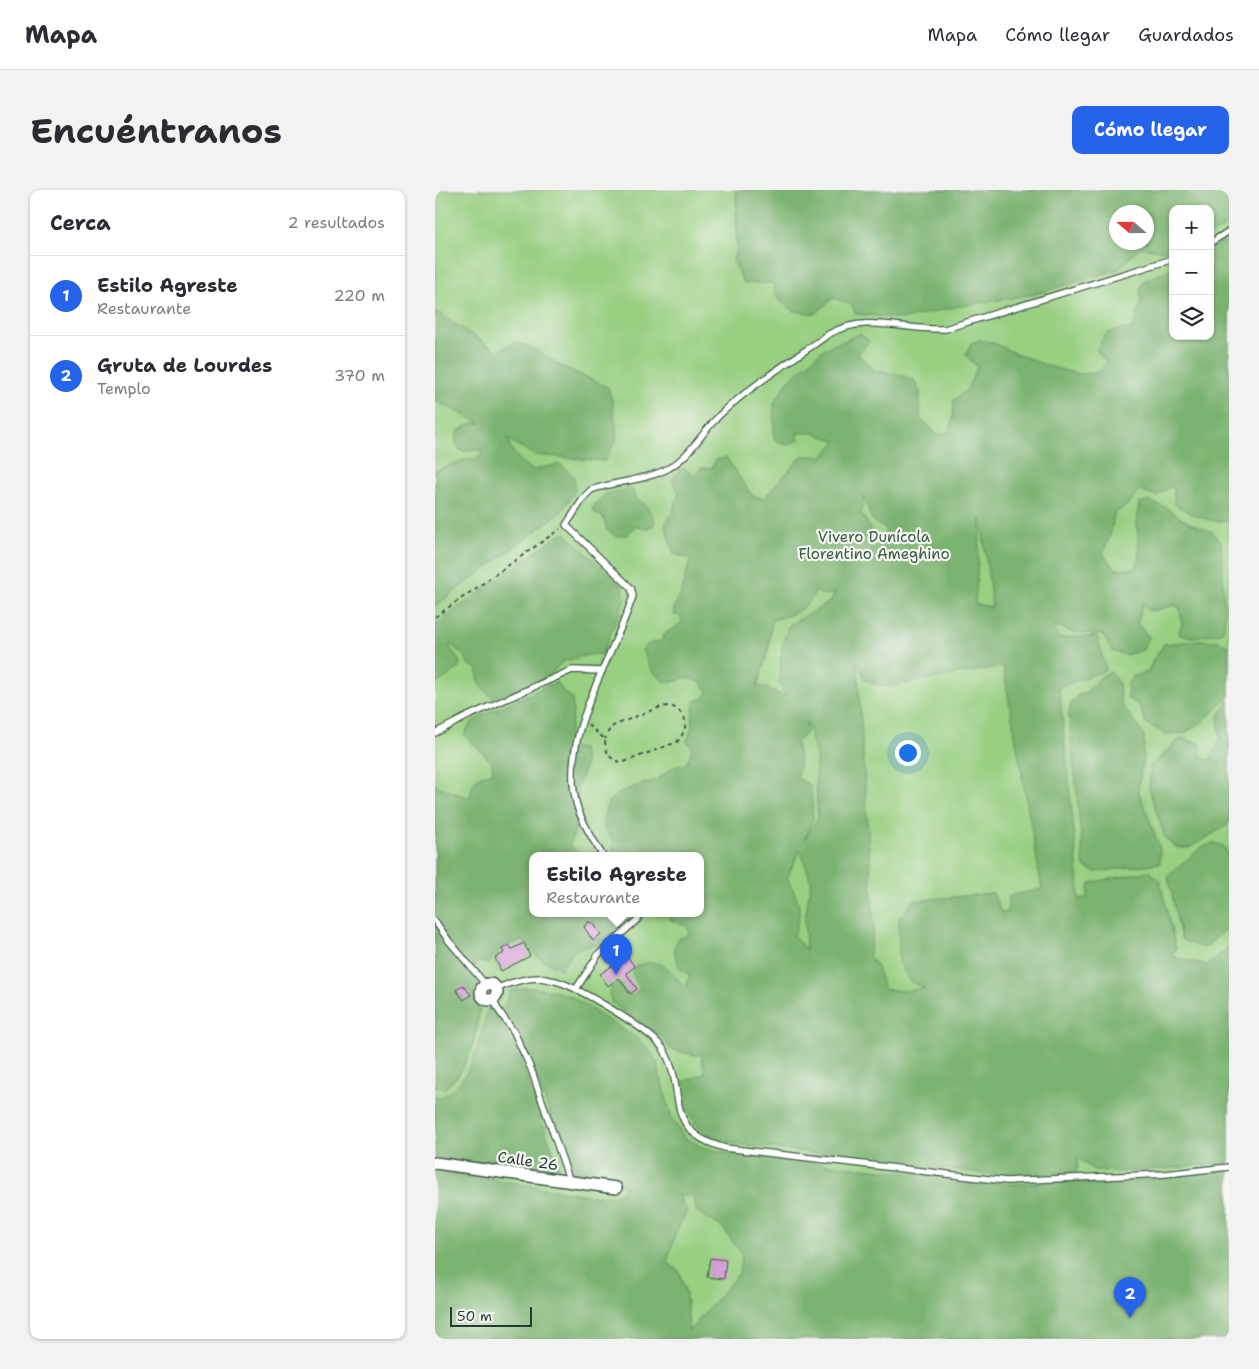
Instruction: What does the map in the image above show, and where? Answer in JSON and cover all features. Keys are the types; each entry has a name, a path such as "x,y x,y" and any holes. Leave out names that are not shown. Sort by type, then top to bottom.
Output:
{"street":[{"name":"Calle 26","path":"435,1163 616,1188"}],"lane":[{"path":"1214,240 1229,231"},
{"path":"600,852 591,838 577,806 572,777 575,746 583,720 633,596 631,588 566,524 585,496 591,490 655,474 669,468 687,453 723,411 841,327 870,323 930,330 945,329 1169,260"},
{"path":"435,733 468,716 572,670 602,671"},
{"path":"576,990 598,955 638,917"},
{"path":"435,921 449,941 492,991 497,1008 514,1032 531,1069 570,1182"},
{"path":"492,991 518,981 539,978 557,981 632,1022 663,1048 669,1062 679,1112 693,1133 713,1145 1006,1181 1165,1174 1229,1167"}],"path":[{"path":"435,617 566,524"},
{"path":"583,720 605,739 605,747 610,757 619,762 624,762 677,742 684,731 685,720 675,707 665,706 615,725 610,728 605,739"}],"green space":[{"name":"Vivero Dunícola Florentino Ameghino","path":"435,190 1229,190 1229,1339 435,1339"},
{"path":"736,190 1229,190 1229,224 1214,233 1214,205 1169,205 1169,250 1154,249 1154,205 1109,205 1109,250 1137,250 1119,269 1036,294 955,307 904,319 856,314 851,304 833,298 815,314 794,311 778,299 772,283 744,283 733,260 737,248"},
{"path":"1229,239 1229,521 1214,521 1200,517 1174,504 1174,488 1169,487 1157,496 1139,491 1128,504 1114,514 1111,532 1103,554 1115,569 1136,568 1139,558 1137,520 1139,503 1149,501 1165,507 1187,522 1212,532 1221,542 1224,628 1220,633 1193,637 1180,635 1179,631 1182,626 1180,608 1174,605 1152,611 1146,609 1143,603 1137,623 1149,637 1143,650 1126,655 1112,651 1102,634 1074,633 1055,625 1058,638 1097,636 1106,670 1059,687 1079,899 1087,898 1090,883 1150,871 1160,881 1176,949 1171,956 1207,965 1229,947 1229,1162 1112,1172 1092,1169 1078,1158 1077,1172 1007,1176 730,1143 707,1133 692,1118 682,1090 683,1082 705,1073 701,1054 693,1055 670,1049 664,1039 611,1002 609,994 613,985 619,983 632,996 640,988 632,974 636,966 645,963 660,964 665,967 686,988 690,975 680,969 675,955 675,945 679,938 689,935 688,927 671,920 670,917 704,917 704,852 613,852 614,842 605,830 603,819 608,802 622,791 656,780 672,768 687,763 692,749 687,740 691,731 694,701 705,698 708,691 700,682 684,677 678,681 666,682 652,671 642,650 648,644 661,641 665,634 683,622 679,615 674,615 674,611 691,559 674,554 665,525 674,509 679,491 672,482 676,474 684,468 694,476 701,468 711,468 716,460 726,457 752,496 764,498 802,456 824,456 836,441 814,433 797,433 799,440 787,445 774,439 774,403 789,380 824,349 860,334 869,341 858,354 875,371 898,374 914,380 920,392 920,418 938,435 949,432 953,418 954,400 967,390 977,367 966,355 971,343 980,340 994,343 1048,366 1078,374 1097,373 1107,363 1097,350 1100,343 1110,332 1132,329 1141,304 1140,289 1145,280 1169,270 1169,340 1214,340 1214,247","holes":["864,497 869,512 876,523 887,529 871,555 873,533 861,513","981,517 992,607 975,604","815,592 827,595 835,592 830,602 788,626 782,647 779,683 786,697 768,688 757,686 768,651 772,620 792,614 802,608","857,660 865,680 885,687 1003,666 1042,889 1009,896 1007,913 1001,912 993,893 913,901 899,918 899,961 909,981 925,988 904,991 884,989 877,967 869,956 874,928","806,720 816,754 818,818 805,839 813,819 811,786 797,778 800,760 796,742 806,733","800,850 811,881 805,919 806,950 794,936 799,906 787,878"]},
{"path":"435,311 497,351 515,342 534,349 561,366 608,387 613,404 617,438 605,461 535,455 507,439 514,454 532,470 560,464 574,477 575,491 561,512 435,606 435,471 461,461 482,456 481,450 461,451 455,441 458,431 472,423 481,423 435,401"},
{"path":"629,488 634,492 634,497 647,506 655,521 653,526 646,528 634,527 627,535 616,536 607,530 603,517 594,512 592,508 604,495"},
{"path":"560,534 566,534 623,587 625,600 602,654 593,654 563,661 549,676 496,699 482,687 478,669 468,664 466,658 452,645 449,646 460,662 458,669 435,683 435,625"},
{"path":"1201,640 1219,641 1229,647 1229,696 1205,720 1185,733 1166,734 1146,723 1139,705 1128,699 1127,684 1134,676 1148,672 1153,660 1164,644"},
{"path":"1111,672 1119,684 1121,704 1144,735 1143,761 1138,790 1160,848 1160,863 1096,872 1084,867 1069,714 1071,704 1079,694 1087,692 1100,677"},
{"path":"556,682 572,698 573,711 569,747 582,749 585,760 585,766 578,786 575,831 570,845 577,852 529,852 529,917 629,917 608,938 576,950 561,970 539,958 522,941 506,945 493,957 489,964 480,962 470,971 478,985 480,994 475,1037 462,1068 444,1089 436,1086 435,785 469,798 472,786 476,780 493,772 492,762 464,735 471,723 481,716"},
{"path":"1229,700 1229,822 1226,826 1189,848 1178,848 1166,840 1149,789 1151,765 1181,738 1201,744 1201,758 1210,761 1220,739 1218,717"},
{"path":"1215,843 1224,846 1229,859 1229,927 1204,948 1181,939 1168,876 1202,847"},
{"path":"530,987 555,991 572,997 638,1039 656,1061 672,1119 685,1138 702,1147 726,1153 1007,1184 1074,1182 1102,1185 1229,1170 1229,1339 435,1339 435,1169 590,1196 615,1195 626,1188 619,1184 572,1176 531,1061 514,1024 503,1009 510,991","holes":["692,1193 696,1211 723,1228 742,1254 739,1273 689,1331 686,1294 679,1271 667,1262 676,1232 687,1211 679,1196 688,1196"]},
{"path":"488,1008 492,1008 517,1051 560,1171 551,1174 517,1168 507,1161 500,1168 435,1157 435,1094 438,1098 442,1097 454,1088 468,1071 477,1051"}],"building":[{"path":"588,922 593,923 601,934 593,941 584,927"},
{"path":"524,943 530,956 501,971 495,958 504,953 502,949 509,945 512,949"},
{"path":"627,956 635,967 626,973 637,989 630,994 619,978 608,986 600,974"},
{"path":"463,985 471,995 464,1000 456,990"},
{"path":"710,1258 726,1260 724,1279 707,1277"}],"place":[{"name":"Estilo Agreste","path":"616,975"},
{"name":"Gruta de Lourdes","path":"1130,1318"}]}
